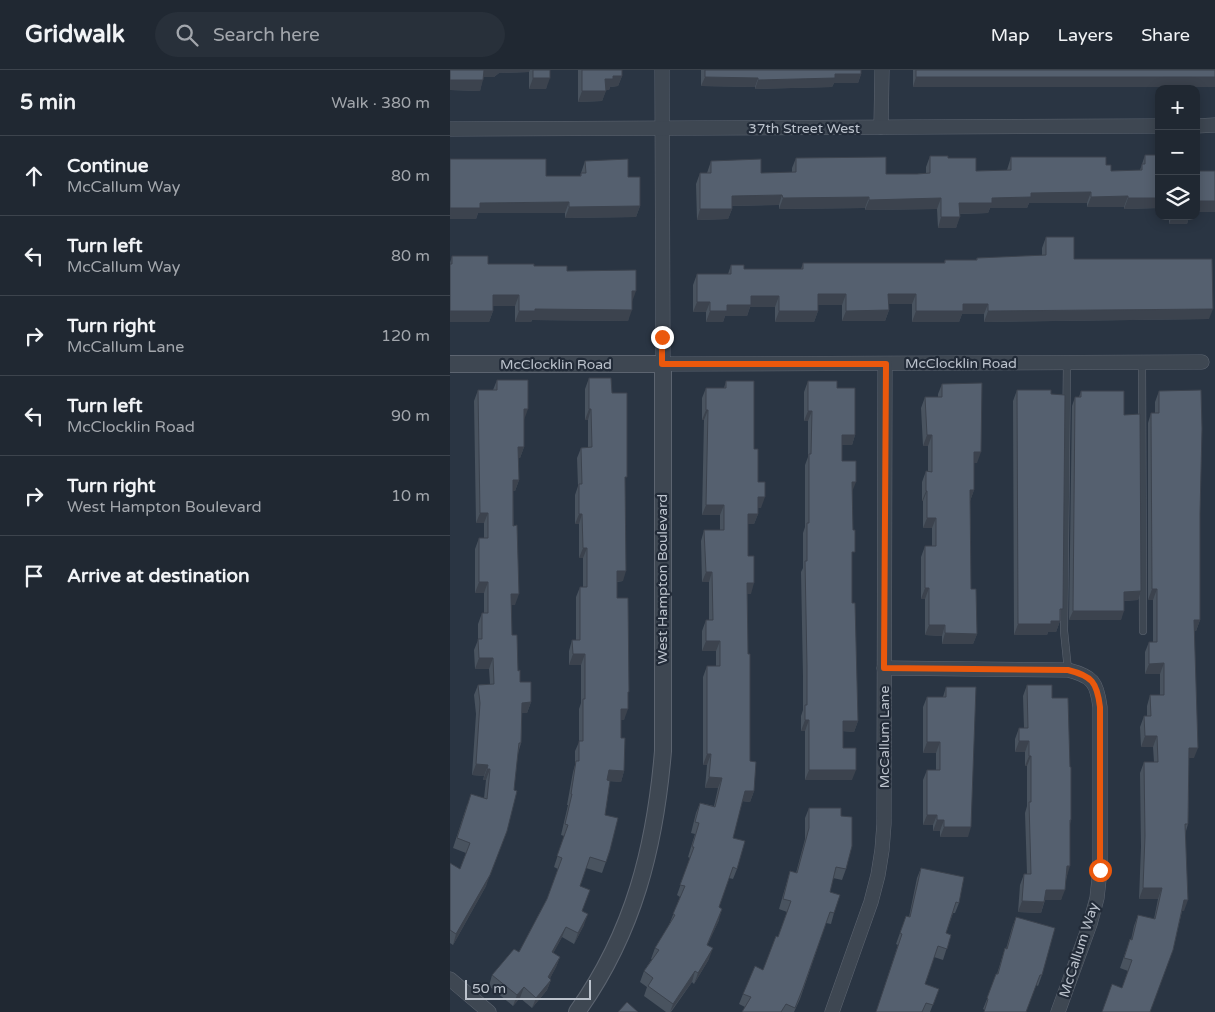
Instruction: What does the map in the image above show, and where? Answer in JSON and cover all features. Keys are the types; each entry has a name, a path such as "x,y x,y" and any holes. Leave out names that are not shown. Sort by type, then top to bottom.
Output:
{"street":[{"name":"West Hampton Boulevard","path":"577,1012 590,994 608,960 639,891 648,857 660,785 662,750 662,70"},
{"path":"882,70 882,127"},
{"name":"37th Street West","path":"450,129 1155,126"},
{"path":"1200,126 1215,126"},
{"name":"McClocklin Road","path":"450,364 1202,362"},
{"name":"McCallum Lane","path":"832,1012 870,902 878,875 882,850 884,824 886,364"},
{"name":"McCallum Way","path":"884,668 1068,670 1082,673 1092,680 1098,692 1100,707 1100,870 1097,898 1090,924 1058,1012"},
{"path":"450,979 489,1012"}],"lane":[{"path":"1067,363 1064,631 1068,670"},
{"path":"1142,363 1143,631"}],"building":[{"path":"450,70 484,70 483,80 450,80"},
{"path":"533,70 550,70 550,78 533,78"},
{"path":"582,70 622,70 622,76 613,76 613,79 605,79 606,91 582,91"},
{"path":"705,70 861,70 861,74 835,74 835,78 758,80 758,78 705,77"},
{"path":"916,70 1215,70 1215,77 916,77"},
{"path":"1145,155 1155,155 1155,198 1128,198 1128,196 1091,197 1091,192 1031,193 1031,197 992,198 992,203 959,203 960,217 941,217 941,198 869,200 869,197 783,198 782,195 732,196 732,209 700,209 700,173 711,173 711,161 761,159 761,173 796,172 796,158 886,157 886,174 930,173 930,156 976,158 976,171 1011,170 1011,157 1106,157 1106,165 1111,165 1111,171 1142,170 1142,164 1145,164"},
{"path":"450,159 546,159 546,176 581,176 581,173 586,173 585,161 628,159 628,177 640,177 640,206 569,207 569,202 480,203 480,208 450,208"},
{"path":"1200,171 1215,171 1215,201 1200,201"},
{"path":"1046,237 1074,237 1074,259 1212,259 1213,309 988,311 988,304 963,304 963,311 916,311 916,294 888,294 889,310 846,311 846,294 818,294 818,311 779,311 779,296 751,296 751,305 727,305 727,311 710,311 710,302 697,302 697,274 731,274 731,265 744,265 744,269 803,269 803,263 945,263 945,260 977,260 977,258 1046,255"},
{"path":"452,256 488,256 488,264 567,266 567,271 636,270 636,291 632,291 632,310 535,309 535,311 519,311 519,295 493,295 493,311 450,311 450,264 452,264"},
{"path":"589,378 611,378 612,393 627,393 627,477 625,477 626,571 617,571 617,598 628,598 628,709 621,709 621,738 625,738 624,771 609,770 607,780 610,781 605,815 618,818 606,862 590,857 580,886 590,890 582,911 588,914 578,933 566,927 552,952 560,957 548,977 551,980 536,998 524,987 517,995 492,975 514,949 519,952 547,899 562,858 557,856 568,825 565,824 572,794 576,761 579,761 579,741 583,741 585,654 573,654 572,640 580,640 580,587 587,587 587,548 583,548 582,514 579,514 579,484 582,484 581,448 592,447"},
{"path":"497,380 528,380 528,409 524,409 524,447 518,447 519,480 513,480 513,526 517,525 519,594 511,594 512,635 517,635 520,682 531,682 531,702 522,703 521,743 519,743 514,790 517,791 507,831 490,875 456,934 450,930 450,863 460,869 470,843 457,838 471,794 487,799 490,769 487,769 488,765 476,764 480,703 478,685 494,684 493,658 479,658 478,639 482,639 482,613 488,613 488,582 479,582 479,538 488,538 488,513 480,513 478,390 497,390"},
{"path":"726,381 754,381 754,449 758,449 758,482 765,482 765,497 758,497 758,514 748,514 748,556 754,556 754,583 747,583 748,654 750,654 750,761 756,762 754,791 745,791 733,838 745,841 737,869 733,867 719,907 722,909 707,945 713,948 698,973 695,971 673,1004 648,986 653,978 644,971 659,950 655,948 675,915 673,914 685,886 680,885 694,847 692,847 699,823 695,822 700,803 715,807 722,778 709,777 711,754 707,754 707,666 720,666 720,641 706,641 706,620 713,620 712,572 706,572 704,530 724,530 724,505 706,505 708,410 706,410 706,388 726,388"},
{"path":"808,381 837,381 837,388 855,388 855,435 842,435 842,461 856,461 856,482 852,482 855,552 852,552 852,603 855,603 858,721 843,721 843,748 856,748 856,770 809,770 809,720 805,720 807,666 805,561 807,561 807,523 809,523 809,454 811,454 812,411 808,411"},
{"path":"982,383 981,452 974,452 974,490 970,490 971,589 976,589 977,634 945,633 945,625 929,625 929,588 925,588 925,546 936,546 936,518 927,518 926,471 932,472 932,435 927,435 925,397 942,397 942,384"},
{"path":"1017,390 1051,390 1051,394 1065,395 1063,609 1060,609 1060,621 1051,621 1051,624 1018,624"},
{"path":"1201,390 1200,620 1194,620 1198,748 1189,748 1188,824 1185,824 1188,900 1184,900 1173,950 1150,1012 1102,1012 1112,984 1122,988 1132,960 1124,958 1130,939 1132,940 1138,915 1155,919 1162,888 1143,888 1145,836 1144,762 1158,762 1157,736 1145,736 1144,716 1151,716 1150,695 1164,695 1164,663 1149,664 1149,642 1157,642 1157,589 1152,589 1151,413 1159,413 1159,391"},
{"path":"1081,391 1124,391 1124,415 1140,414 1141,591 1124,592 1124,611 1073,611 1075,397 1081,397"},
{"path":"1027,685 1052,685 1052,698 1068,698 1071,767 1070,866 1067,866 1065,890 1046,890 1044,902 1022,901 1024,874 1031,874 1029,802 1031,802 1031,756 1029,756 1029,741 1019,741 1019,728 1028,728"},
{"path":"946,687 976,687 971,827 944,827 944,820 937,820 937,815 927,815 927,770 940,770 940,742 927,742 927,697 946,697"},
{"path":"809,808 841,808 841,816 852,817 852,846 846,869 836,867 830,892 840,895 834,913 830,912 795,1008 786,1004 781,1012 742,1012 751,997 743,994 755,966 763,970 791,901 783,899 790,871 797,873 809,828"},
{"path":"921,868 964,877 959,903 956,902 946,933 951,935 947,949 938,946 925,984 939,989 933,1005 926,1003 922,1012 876,1012 902,934 900,933 906,916 910,917"},
{"path":"1016,917 1055,928 1042,975 1040,975 1026,1012 984,1012 987,998 996,974 998,974 1005,948 1007,949"},
{"path":"627,1002 638,1012 618,1012"}],"route":[{"path":"662,337 662,364 886,364 884,668 1068,670 1082,673 1092,680 1098,692 1100,707 1100,870"}]}
